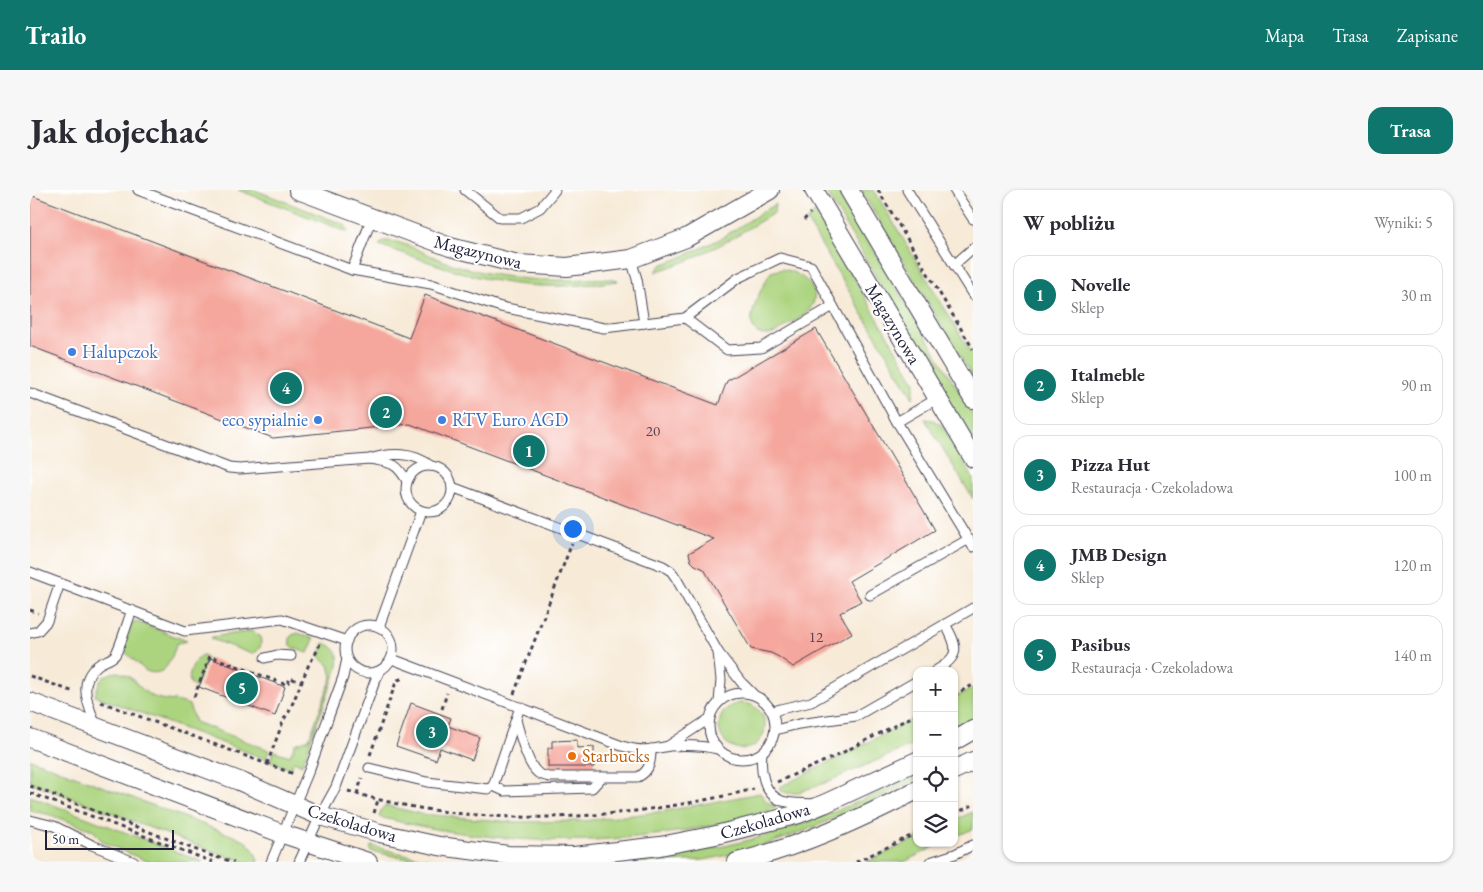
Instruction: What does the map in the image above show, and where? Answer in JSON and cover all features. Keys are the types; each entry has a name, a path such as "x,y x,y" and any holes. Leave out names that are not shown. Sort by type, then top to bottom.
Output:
{"street":[{"name":"Magazynowa","path":"298,190 450,247 518,264 567,267 632,259 686,238 770,190"},
{"name":"Magazynowa","path":"814,190 973,458"},
{"name":"Magazynowa","path":"848,190 973,399"},
{"name":"Czekoladowa","path":"30,702 239,781 320,816 380,833 439,846 508,855 574,856 660,846 716,835 799,814 913,763"},
{"path":"958,739 973,730"},
{"name":"Czekoladowa","path":"30,738 283,834 368,862"},
{"path":"958,768 973,761"},
{"name":"Czekoladowa","path":"737,862 813,838 847,824 913,792"}],"lane":[{"path":"138,190 352,270 431,284 501,307 604,328 685,318 738,278 780,258 811,266 897,422 971,543 870,596"},
{"path":"465,190 500,218 521,218 540,208 555,190"},
{"path":"907,190 973,295"},
{"path":"954,190 973,219"},
{"path":"352,270 372,218"},
{"path":"954,265 973,248"},
{"path":"632,259 644,323"},
{"path":"685,318 728,350 761,348 833,306"},
{"path":"30,393 229,468 240,469 370,459 390,463 398,467 407,482"},
{"path":"897,422 938,398"},
{"path":"370,459 382,454 402,454 424,461 431,466"},
{"path":"431,466 436,467 449,478 452,487 450,499 442,508 430,512 421,511 414,507 408,498 407,482 416,470 431,466"},
{"path":"452,487 663,566 671,571 718,652 752,694"},
{"path":"379,627 421,511"},
{"path":"30,572 185,631 282,619 347,641"},
{"path":"30,633 38,631 47,621 60,583"},
{"path":"772,712 811,702 973,608"},
{"path":"97,727 85,696 87,680 98,665 115,654 132,610"},
{"path":"942,667 948,663 954,654 954,640 945,624"},
{"path":"271,862 344,677 347,641 352,632 368,625 379,627 391,639 394,650 392,659 380,671 374,673 361,672 347,659"},
{"path":"718,652 721,680 718,702"},
{"path":"265,658 277,655 291,656"},
{"path":"392,659 622,746 635,749 652,749 668,746 704,746 717,749"},
{"path":"299,862 320,816 336,787 380,671"},
{"path":"775,730 799,724 856,716 913,683"},
{"path":"731,694 752,694 768,704 772,712 775,721 773,739 762,753 753,758 743,760 724,755 717,749 709,735 709,719 714,707 718,702 731,694"},
{"path":"369,768 427,782 488,789 493,786 520,707"},
{"path":"668,746 709,719"},
{"path":"516,720 531,763 538,773 549,777 638,777 643,775 649,766 652,749"},
{"path":"762,753 763,778 766,786 776,798 782,801 824,804"},
{"path":"493,786 504,790 592,788 602,777"},
{"path":"30,820 54,826 92,845 134,862"},
{"path":"930,862 955,854 973,845"}],"path":[{"path":"878,190 973,349"},
{"path":"510,704 572,542"},
{"path":"267,764 284,719 289,712 324,633"},
{"path":"194,697 210,656 287,685 290,678 301,682"},
{"path":"30,676 295,774"},
{"path":"369,758 395,685 398,680 406,678"},
{"path":"958,692 973,685"},
{"path":"439,690 448,693 442,709"},
{"path":"349,791 378,800 438,812 509,817 574,816 642,810 723,797 766,786 836,756 913,716"},
{"path":"356,794 363,776"},
{"path":"30,786 212,856 234,862"},
{"path":"30,792 213,862"},
{"path":"373,817 378,800"},
{"path":"958,812 973,806"},
{"path":"856,862 913,834"}],"green space":[{"path":"238,190 255,190 345,225 348,232"},
{"path":"825,190 838,190 973,415 973,441"},
{"path":"861,190 874,190 973,356 973,378"},
{"path":"775,204 774,213 722,244 687,261 655,272 661,265 720,239"},
{"path":"815,212 915,382 913,398 807,221"},
{"path":"384,241 404,244 449,263 498,275 545,280 599,278 618,281 554,286 515,284 447,268 379,245"},
{"path":"782,269 799,275 811,286 814,300 811,308 803,316 777,332 769,335 757,333 753,327 752,318 758,297 771,272"},
{"path":"925,419 933,420 942,425 973,478 973,499"},
{"path":"135,621 187,641 177,643 170,661 163,670 153,673 146,671 123,650 132,623"},
{"path":"251,631 260,636 261,642 259,649 252,654 211,639 212,637"},
{"path":"298,633 314,639 308,653 291,645 290,639 292,635"},
{"path":"324,643 332,647 336,652 338,666 302,765 294,761 290,769 270,761 274,751 290,756 295,744 309,739 332,677 329,665 319,657"},
{"path":"202,655 207,658 195,688 191,685 189,678 194,663"},
{"path":"117,672 128,676 145,692 154,697 189,705 195,722 269,750 266,759 95,696 102,679 107,675"},
{"path":"973,688 973,717 958,727 958,712 958,696"},
{"path":"742,703 755,707 761,713 765,726 761,739 755,745 742,749 729,745 723,739 719,726 723,713 729,707"},
{"path":"913,719 913,745 822,784 796,793 787,793 779,790 780,787"},
{"path":"30,759 244,840 253,850 258,862 246,862 219,854 30,782"},
{"path":"913,776 913,781 866,804 786,838 759,847 703,860 623,862 677,855 737,843 816,819 867,798"},
{"path":"760,793 767,802 776,808 740,820 701,828 601,840 527,840 490,837 379,817 383,808 388,806 421,814 513,822 583,821 666,811"},
{"path":"30,796 203,862 149,862 103,842 93,830 47,814 30,811"},
{"path":"973,812 973,829 958,835 958,818"},
{"path":"913,840 913,847 934,847 904,862 867,862"},
{"path":"371,846 445,862 422,862 370,851"}],"building":[{"path":"30,195 409,338 425,295 718,405 727,381 816,329 935,530 849,581 861,601 840,613 852,633 793,667 771,653 751,649 704,569 691,561 689,553 714,539 410,424 273,438 30,346"},
{"path":"210,658 285,687 275,716 199,687"},
{"path":"411,703 451,718 448,726 480,738 472,760 440,748 436,760 396,746"},
{"path":"577,740 577,748 594,747 594,767 548,767 548,748 552,748 552,741"}],"place":[{"name":"Halupczok","path":"72,352"},
{"name":"JMB Design","path":"286,388"},
{"name":"Italmeble","path":"386,412"},
{"name":"eco sypialnie","path":"318,420"},
{"name":"RTV Euro AGD","path":"442,420"},
{"name":"Novelle","path":"529,451"},
{"name":"Pasibus","path":"242,688"},
{"name":"Pizza Hut","path":"432,732"},
{"name":"Starbucks","path":"572,756"}]}
